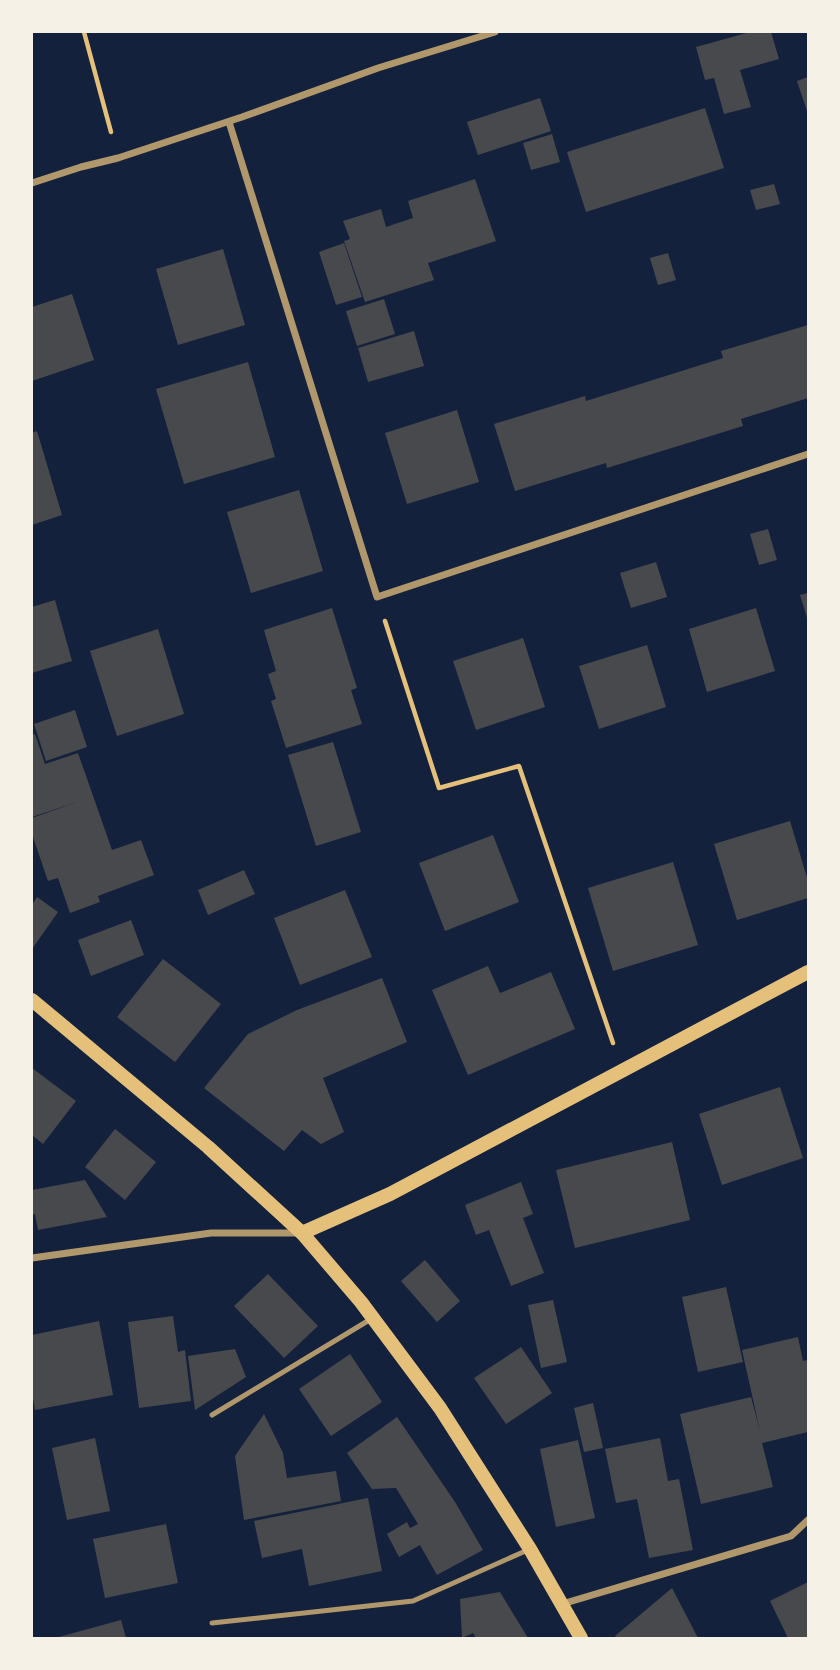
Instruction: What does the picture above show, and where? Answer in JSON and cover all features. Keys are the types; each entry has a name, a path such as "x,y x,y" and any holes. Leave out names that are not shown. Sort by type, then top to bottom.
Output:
{"main road":[{"path":"302,1233 390,1194 808,972"},
{"path":"32,1000 208,1147 302,1233 374,1317 440,1408 530,1549 581,1639"}],"street":[{"path":"32,183 81,167 118,159 378,68 495,32"},
{"path":"229,122 377,597 808,454"},
{"path":"32,1258 211,1233 302,1233"},
{"path":"562,1604 791,1536 808,1520"}],"lane":[{"path":"212,1415 374,1317"},
{"path":"212,1623 413,1601 530,1549"}],"path":[{"path":"84,32 118,159"},
{"path":"377,597 439,788 519,766 622,1070"}],"building":[{"path":"750,32 771,32 779,59 740,70 751,107 724,114 714,78 705,80 696,47"},
{"path":"808,77 808,114 797,81"},
{"path":"540,98 551,131 478,155 467,122"},
{"path":"705,108 724,168 586,212 567,152"},
{"path":"552,134 560,162 531,170 523,143"},
{"path":"475,179 496,241 428,263 434,280 365,302 344,241 350,239 343,221 381,209 386,227 413,218 408,201"},
{"path":"774,184 780,204 756,210 750,190"},
{"path":"344,243 362,297 336,305 319,252"},
{"path":"223,249 245,325 178,345 156,269"},
{"path":"668,253 676,280 658,285 650,258"},
{"path":"72,294 94,360 32,381 32,307"},
{"path":"384,299 395,334 357,346 346,311"},
{"path":"808,325 808,398 741,419 743,426 607,468 606,463 515,491 494,424 585,396 586,401 723,358 721,351"},
{"path":"414,331 424,366 368,382 358,348"},
{"path":"248,362 275,457 184,484 156,389"},
{"path":"457,410 479,482 407,504 385,433"},
{"path":"37,431 62,515 32,525 32,433"},
{"path":"299,490 323,571 251,593 227,512"},
{"path":"768,529 777,560 759,565 750,534"},
{"path":"656,562 667,597 631,608 620,573"},
{"path":"808,593 808,621 800,595"},
{"path":"55,600 72,661 32,673 32,607"},
{"path":"332,608 357,688 351,690 362,724 286,748 271,701 276,699 268,674 276,671 264,630"},
{"path":"756,608 775,671 707,692 689,629"},
{"path":"158,629 184,714 117,736 90,651"},
{"path":"523,638 545,707 476,730 453,661"},
{"path":"647,645 666,707 599,729 579,666"},
{"path":"75,710 87,747 46,761 34,724"},
{"path":"35,734 45,764 78,753 112,850 141,840 154,875 98,896 100,902 70,913 58,878 48,881 32,834 32,818 80,801 32,817 32,735"},
{"path":"333,742 361,832 316,846 288,755"},
{"path":"790,821 808,881 808,898 737,920 714,844"},
{"path":"493,835 519,902 445,931 419,863"},
{"path":"673,862 698,945 613,971 588,888"},
{"path":"244,870 255,894 208,915 198,890"},
{"path":"345,890 372,957 300,985 274,918"},
{"path":"37,897 58,912 32,949 32,905"},
{"path":"131,920 144,955 91,976 78,940"},
{"path":"163,959 221,1004 175,1062 117,1017"},
{"path":"488,966 500,993 551,972 575,1029 468,1075 432,990"},
{"path":"382,978 407,1042 323,1078 344,1132 321,1144 302,1130 284,1151 204,1088 248,1034 297,1010"},
{"path":"32,1068 76,1101 43,1144 32,1135"},
{"path":"780,1087 803,1158 722,1185 699,1114"},
{"path":"115,1129 156,1162 125,1200 85,1167"},
{"path":"672,1142 690,1220 575,1248 556,1170"},
{"path":"85,1180 107,1217 38,1230 35,1214 32,1215 32,1190"},
{"path":"521,1182 533,1214 523,1218 544,1273 511,1286 489,1230 476,1235 465,1205"},
{"path":"425,1260 460,1301 437,1322 401,1281"},
{"path":"268,1274 318,1326 284,1358 234,1306"},
{"path":"726,1287 743,1362 698,1372 682,1297"},
{"path":"553,1300 567,1362 541,1368 528,1305"},
{"path":"173,1316 178,1352 185,1350 191,1401 139,1408 128,1322"},
{"path":"99,1321 113,1395 35,1410 32,1392 32,1335"},
{"path":"798,1337 803,1361 808,1360 808,1432 762,1443 773,1487 701,1504 680,1414 751,1397 760,1431 742,1350"},
{"path":"521,1347 552,1393 506,1424 474,1378"},
{"path":"235,1349 246,1377 195,1410 188,1356"},
{"path":"350,1354 382,1402 331,1436 299,1389"},
{"path":"593,1403 603,1448 584,1452 574,1408"},
{"path":"264,1414 283,1453 287,1478 336,1471 341,1501 244,1520 235,1456"},
{"path":"397,1417 455,1502 483,1550 437,1575 420,1545 399,1557 387,1534 407,1522 410,1528 418,1524 396,1488 372,1489 347,1453"},
{"path":"95,1438 110,1511 67,1520 52,1448"},
{"path":"660,1438 668,1481 679,1479 693,1550 649,1558 637,1499 616,1503 605,1449"},
{"path":"578,1440 595,1518 556,1527 540,1449"},
{"path":"368,1498 382,1571 309,1586 302,1549 262,1558 254,1521"},
{"path":"166,1524 178,1583 105,1598 93,1539"},
{"path":"808,1582 808,1638 788,1638 770,1601"},
{"path":"672,1588 698,1638 615,1636"},
{"path":"500,1592 528,1638 476,1638 473,1633 462,1638 460,1599"},
{"path":"121,1620 126,1638 55,1638"}]}
